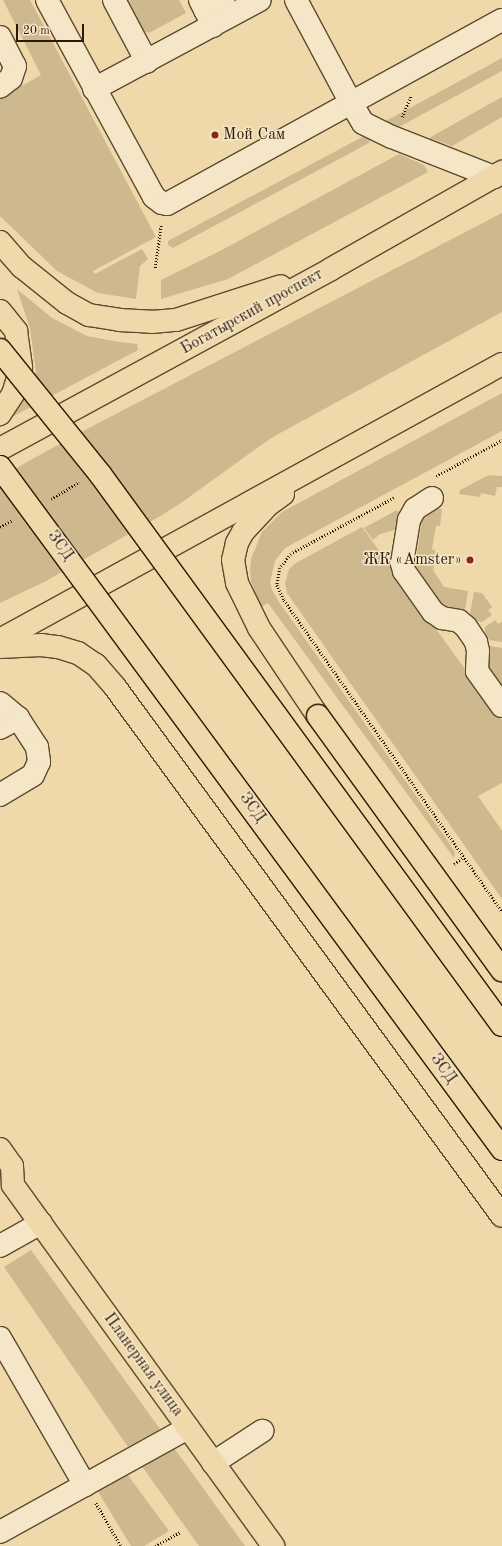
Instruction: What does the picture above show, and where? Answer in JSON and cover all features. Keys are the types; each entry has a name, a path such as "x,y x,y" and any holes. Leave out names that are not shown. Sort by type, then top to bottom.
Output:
{"main road":[{"name":"Богатырский проспект","path":"0,449 331,269 498,174"},
{"path":"0,242 22,266 67,303 89,315 139,321 152,322 176,320 331,269"},
{"path":"0,311 16,331 22,368 13,394 0,414"},
{"path":"0,350 100,474 502,1025"},
{"path":"0,640 502,364"},
{"path":"331,457 270,504 243,532 237,543 233,560 237,583 259,628 318,716 502,970"},
{"name":"ЗСД","path":"0,467 502,1149"},
{"path":"0,647 40,645 58,647 78,653 96,665 115,687 180,778 502,1216"},
{"name":"Планерная улица","path":"0,1149 12,1166 7,1182 41,1223 273,1546"}],"lane":[{"path":"47,0 154,197 162,203 167,204 502,20"},
{"path":"114,0 147,62"},
{"path":"94,89 147,62 210,9 260,0"},
{"path":"296,0 359,118 367,126 392,137 498,174"},
{"path":"0,37 15,66 11,78 0,87"},
{"path":"433,487 415,509 409,520 402,563 404,571 433,612 442,618 459,621 466,627 476,642 478,651 477,671 502,706"},
{"path":"0,703 9,723 37,747 39,762 33,775 0,795"},
{"path":"0,1246 41,1223"},
{"path":"0,1338 85,1485"},
{"path":"0,1532 188,1428"},
{"path":"213,1463 262,1431"}],"path":[{"path":"392,137 423,64"},
{"path":"155,268 161,236 162,203"},
{"path":"433,487 502,440"},
{"path":"46,501 86,479"},
{"path":"400,495 290,554 280,568 277,585 284,600 502,911"},
{"path":"0,527 13,520"},
{"path":"85,1485 121,1546"},
{"path":"155,1546 180,1532"}],"shaded area":[{"path":"3,0 30,0 156,237 93,271 95,274 142,249 148,259 140,266 136,299 98,293 57,271 0,216 0,98 41,75"},
{"path":"120,0 179,0 186,13 149,33 136,29"},
{"path":"502,58 502,71 397,128 384,122"},
{"path":"502,97 502,117 452,146 429,138"},
{"path":"364,136 370,138 369,143 173,248 168,245 168,241"},
{"path":"399,154 424,165 428,172 228,279 161,299 161,280 220,251"},
{"path":"502,213 502,312 271,438 162,515 46,581 0,603 0,477 85,430"},
{"path":"17,289 52,318 87,336 137,344 138,350 12,417 36,372 30,329"},
{"path":"502,393 502,431 285,548 275,561 270,582 272,590 279,602 450,844 455,853 454,858 268,603 261,607 251,581 251,559 262,532 282,512"},
{"path":"489,475 502,476 502,487 497,487 495,496 481,493 480,497 459,494 460,490"},
{"path":"437,509 442,509 440,526 436,526 432,549 436,551 433,570 444,587 468,591 465,611 443,605 415,566 422,520"},
{"path":"397,510 400,516 398,529 380,534 373,540 364,528"},
{"path":"362,527 502,720 502,783 478,796 502,831 502,899 287,593 285,584 289,569 296,563"},
{"path":"474,592 482,593 492,607 488,610 492,615 482,622 477,621 470,614"},
{"path":"495,620 498,624 502,622 502,642 489,640 485,631 485,627"},
{"path":"490,646 502,648 502,687 490,670 488,664"},
{"path":"31,1250 160,1429 128,1447 4,1267"},
{"path":"174,1448 245,1546 199,1546 141,1465"},
{"path":"127,1474 169,1531 144,1546 131,1546 97,1490"}],"place":[{"name":"Мой Сам","path":"215,135"},
{"name":"ЖК «Amster»","path":"470,560"}]}
